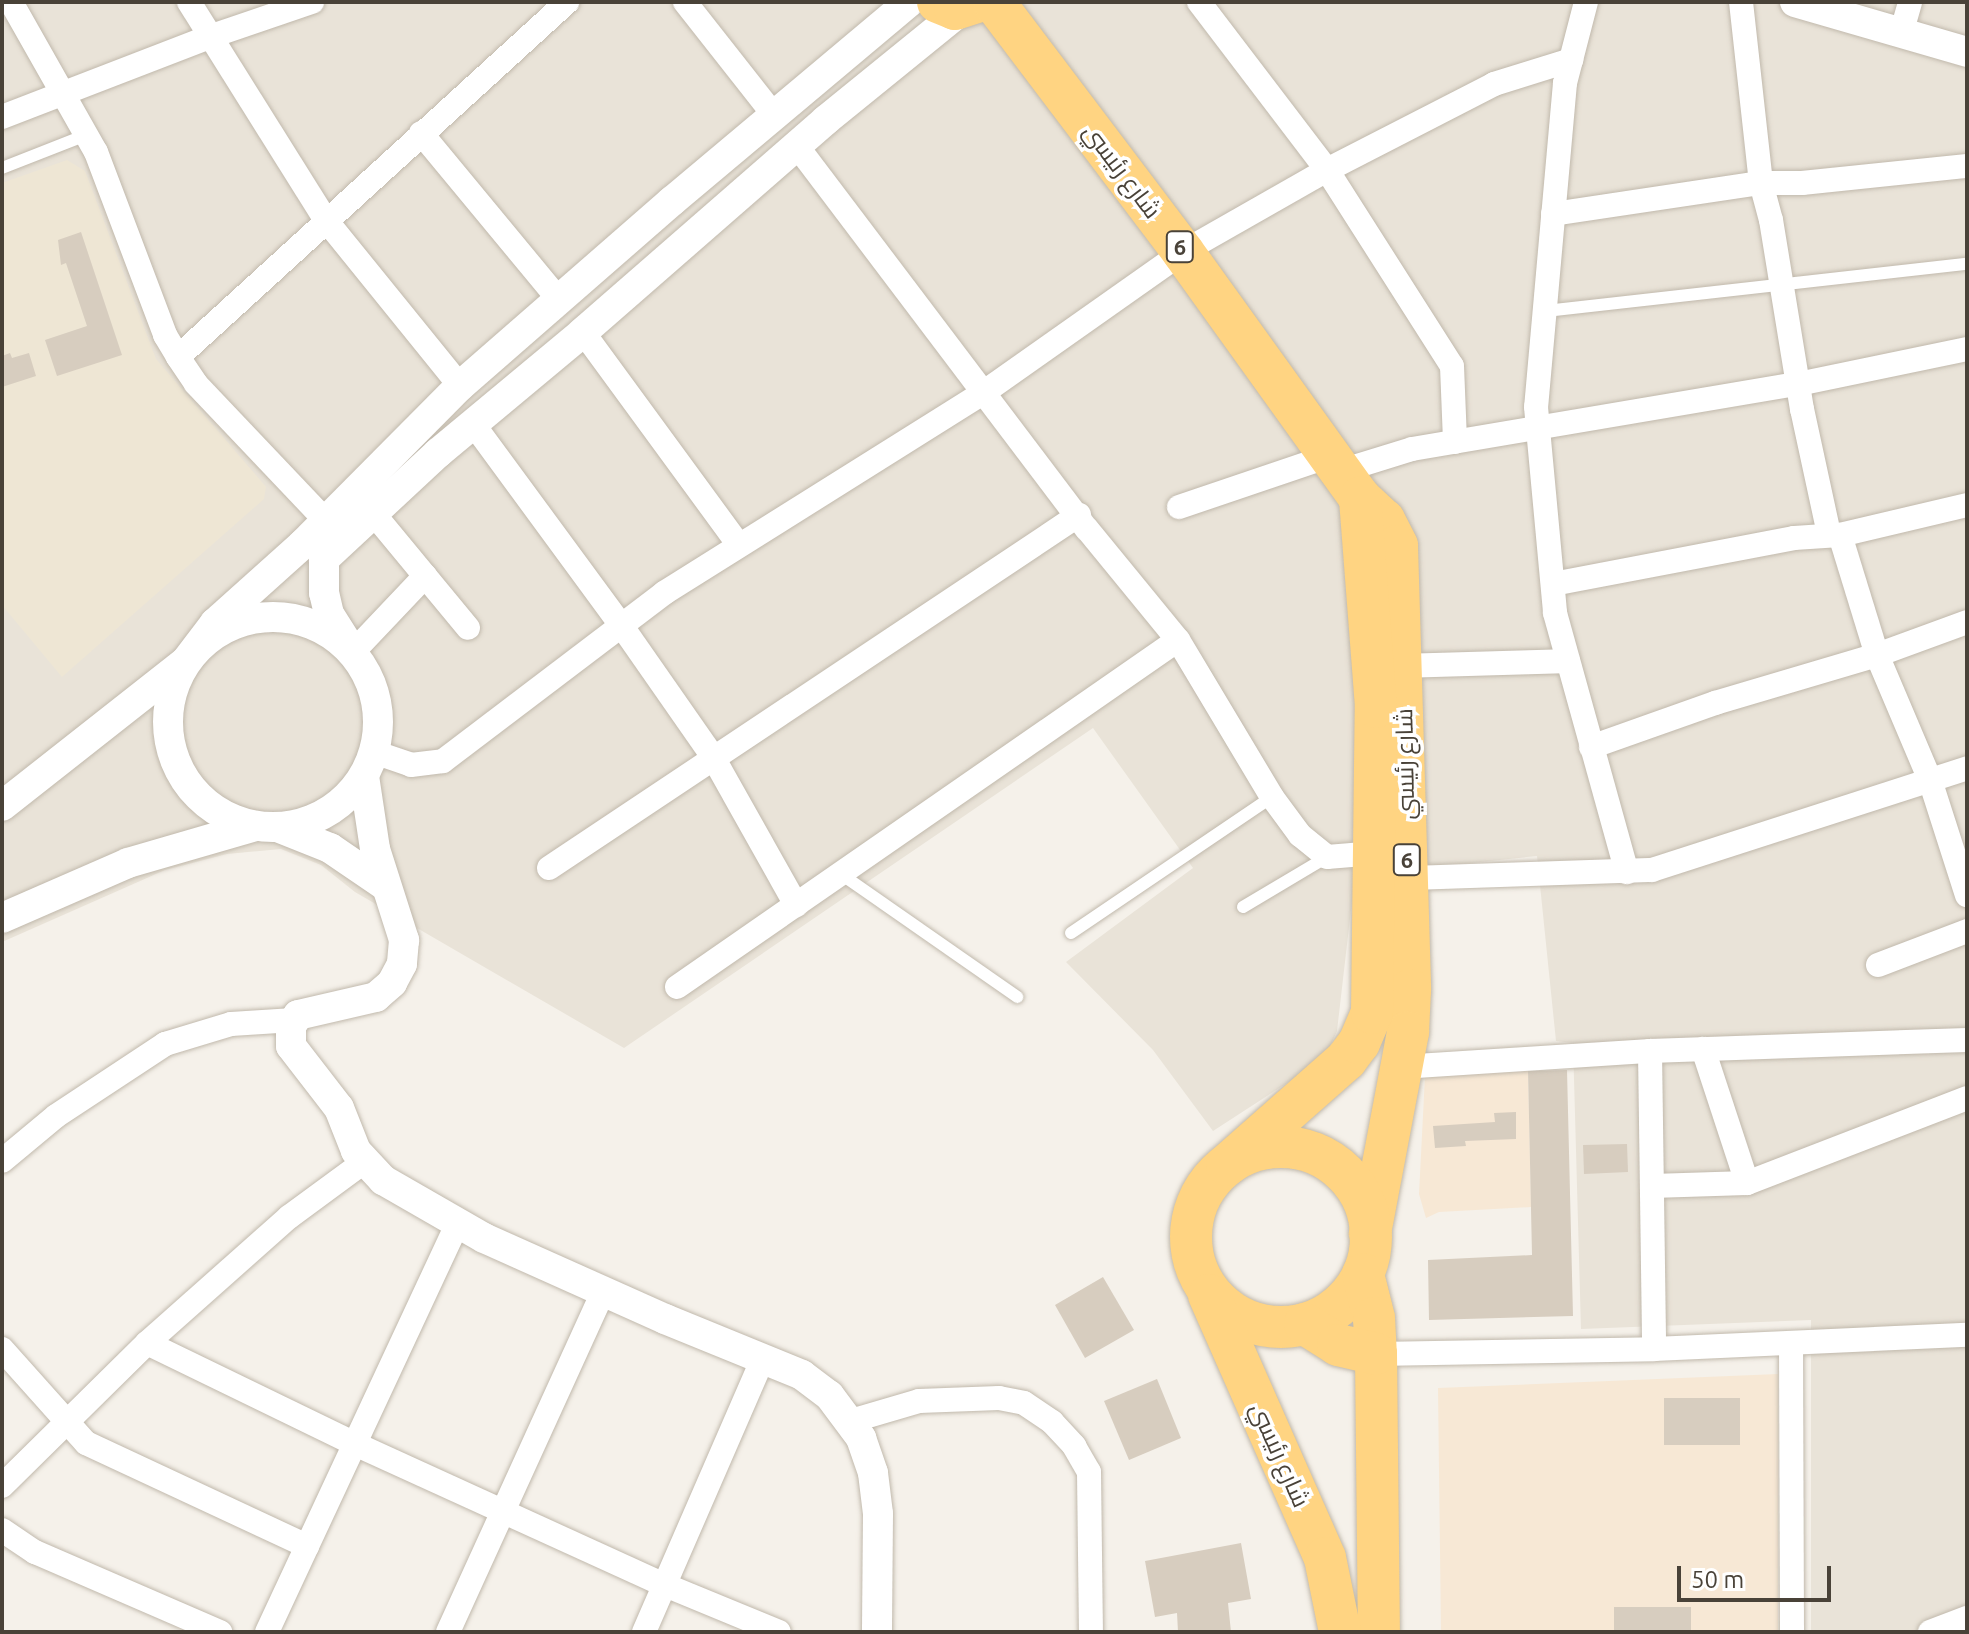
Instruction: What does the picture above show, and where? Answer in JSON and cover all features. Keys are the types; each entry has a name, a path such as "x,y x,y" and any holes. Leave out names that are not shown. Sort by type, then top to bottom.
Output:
{"highway":[{"name":"شارع رئيسي","path":"968,4 1183,252 1343,475 1384,520 1397,546 1403,666 1392,865 1367,1026 1359,1043 1336,1069 1227,1165 1202,1195 1193,1219 1192,1245 1203,1282 1325,1558 1340,1632"},
{"name":"شارع رئيسي","path":"1343,475 1376,707 1392,865 1410,990 1401,1067 1363,1274 1374,1318 1376,1354 1379,1632"},
{"name":"شارع رئيسي","path":"1227,1165 1250,1153 1275,1147 1313,1153 1335,1166 1353,1184 1365,1207 1370,1233"},
{"name":"شارع رئيسي","path":"1203,1282 1220,1303 1241,1318 1279,1327 1305,1324 1340,1305 1363,1274"},
{"path":"1305,1324 1338,1345 1376,1354"}],"street":[{"path":"11,2 102,164 165,335 178,357 196,384 326,521"},
{"path":"189,2 325,219 460,386"},
{"path":"2,117 209,37 312,2"},
{"path":"178,357 325,219 567,2"},
{"path":"685,2 774,115"},
{"path":"384,885 330,848 226,817 201,800 182,776 171,748 167,718 173,688 186,661 215,623 326,521 460,386 909,2"},
{"path":"1199,2 1327,170 1452,366 1455,442"},
{"path":"1586,2 1565,83 1536,407 1555,613 1627,872"},
{"path":"1741,2 1761,183 1798,384 1834,535 1877,655 1930,780 1967,895"},
{"path":"1795,2 1967,52"},
{"path":"1901,34 1910,2"},
{"path":"2,918 67,887 141,858 267,827 305,823 328,813 348,796 369,764 379,726 376,699 367,674 329,614 324,593 324,559 373,513 797,146 968,4"},
{"path":"369,764 411,765 443,761 621,625 738,544 983,393 1183,252 1327,170 1494,84 1571,60"},
{"path":"421,133 559,300"},
{"path":"797,146 983,393 1178,640 1272,797 1300,835 1327,857 1392,865 1627,872 1670,865 1967,768"},
{"path":"1553,214 1761,183 1802,183 1967,166"},
{"path":"583,332 738,544"},
{"path":"1179,507 1343,475 1412,449 1798,384 1967,349"},
{"path":"474,425 621,625 713,757 796,905"},
{"path":"1553,584 1834,535 1967,505"},
{"path":"373,513 468,628"},
{"path":"549,868 1079,515"},
{"path":"353,652 425,576"},
{"path":"2,806 186,661 208,638 236,622 267,616 299,619 328,632 353,652"},
{"path":"1591,747 1715,703 1877,655 1967,622"},
{"path":"677,987 1178,640"},
{"path":"1403,666 1568,661"},
{"path":"369,764 384,885 404,940 402,964 392,983 366,1002 304,1011 294,1020 289,1033 291,1046 339,1108 350,1140 364,1162 383,1180 458,1223 603,1292 763,1358 816,1384 851,1421 868,1455 876,1492 877,1632"},
{"path":"1878,965 1967,931"},
{"path":"2,1161 56,1116 165,1044 231,1024 294,1020"},
{"path":"1401,1067 1650,1051 1967,1040"},
{"path":"1703,1049 1747,1183"},
{"path":"1650,1051 1654,1349"},
{"path":"1652,1186 1747,1183 1967,1098"},
{"path":"2,1486 147,1343 289,1217 364,1162"},
{"path":"267,1632 458,1223"},
{"path":"448,1632 603,1292"},
{"path":"1376,1354 1654,1349 1967,1335"},
{"path":"147,1343 355,1444 665,1585 779,1632"},
{"path":"1791,1343 1792,1632"},
{"path":"2,1349 86,1443 307,1546"},
{"path":"644,1632 763,1358"},
{"path":"851,1421 919,1401 999,1398 1024,1403 1052,1422 1074,1446 1089,1472 1091,1632"},
{"path":"2,1530 35,1552 220,1632"},
{"path":"1930,1632 1967,1618"}],"lane":[{"path":"2,168 86,135"},
{"path":"1545,311 1967,264"},
{"path":"1071,933 1272,797"},
{"path":"1243,907 1327,857"},
{"path":"841,874 1017,997"}],"shaded area":[{"path":"2,2 1967,2 1967,1632 1811,1632 1811,1320 1581,1329 1573,1043 1556,1041 1537,856 1355,875 1337,1031 1324,1059 1213,1131 1153,1050 1066,962 1193,868 1093,728 624,1048 355,892 321,865 281,849 227,854 165,870 2,942"},
{"path":"67,160 85,171 156,359 266,487 264,499 62,677 2,605 2,183"},
{"path":"1528,1071 1531,1207 1439,1212 1426,1218 1419,1194 1425,1076"},
{"path":"1778,1374 1778,1632 1441,1632 1438,1388"}],"building":[{"path":"81,232 122,355 57,376 45,340 87,326 66,263 61,265 58,240"},
{"path":"10,353 12,358 29,353 36,376 2,387 2,356"},
{"path":"1567,1070 1573,1316 1429,1320 1428,1260 1532,1255 1528,1071"},
{"path":"1516,1112 1516,1139 1465,1141 1466,1146 1435,1148 1433,1126 1495,1122 1494,1113"},
{"path":"1627,1144 1628,1172 1584,1174 1583,1145"},
{"path":"1103,1277 1134,1330 1085,1358 1055,1305"},
{"path":"1157,1379 1181,1438 1129,1460 1104,1401"},
{"path":"1664,1398 1740,1398 1740,1445 1664,1445"},
{"path":"1241,1543 1251,1599 1228,1603 1231,1632 1178,1632 1177,1613 1155,1617 1145,1561"},
{"path":"1614,1607 1691,1607 1691,1632 1614,1632"}]}
